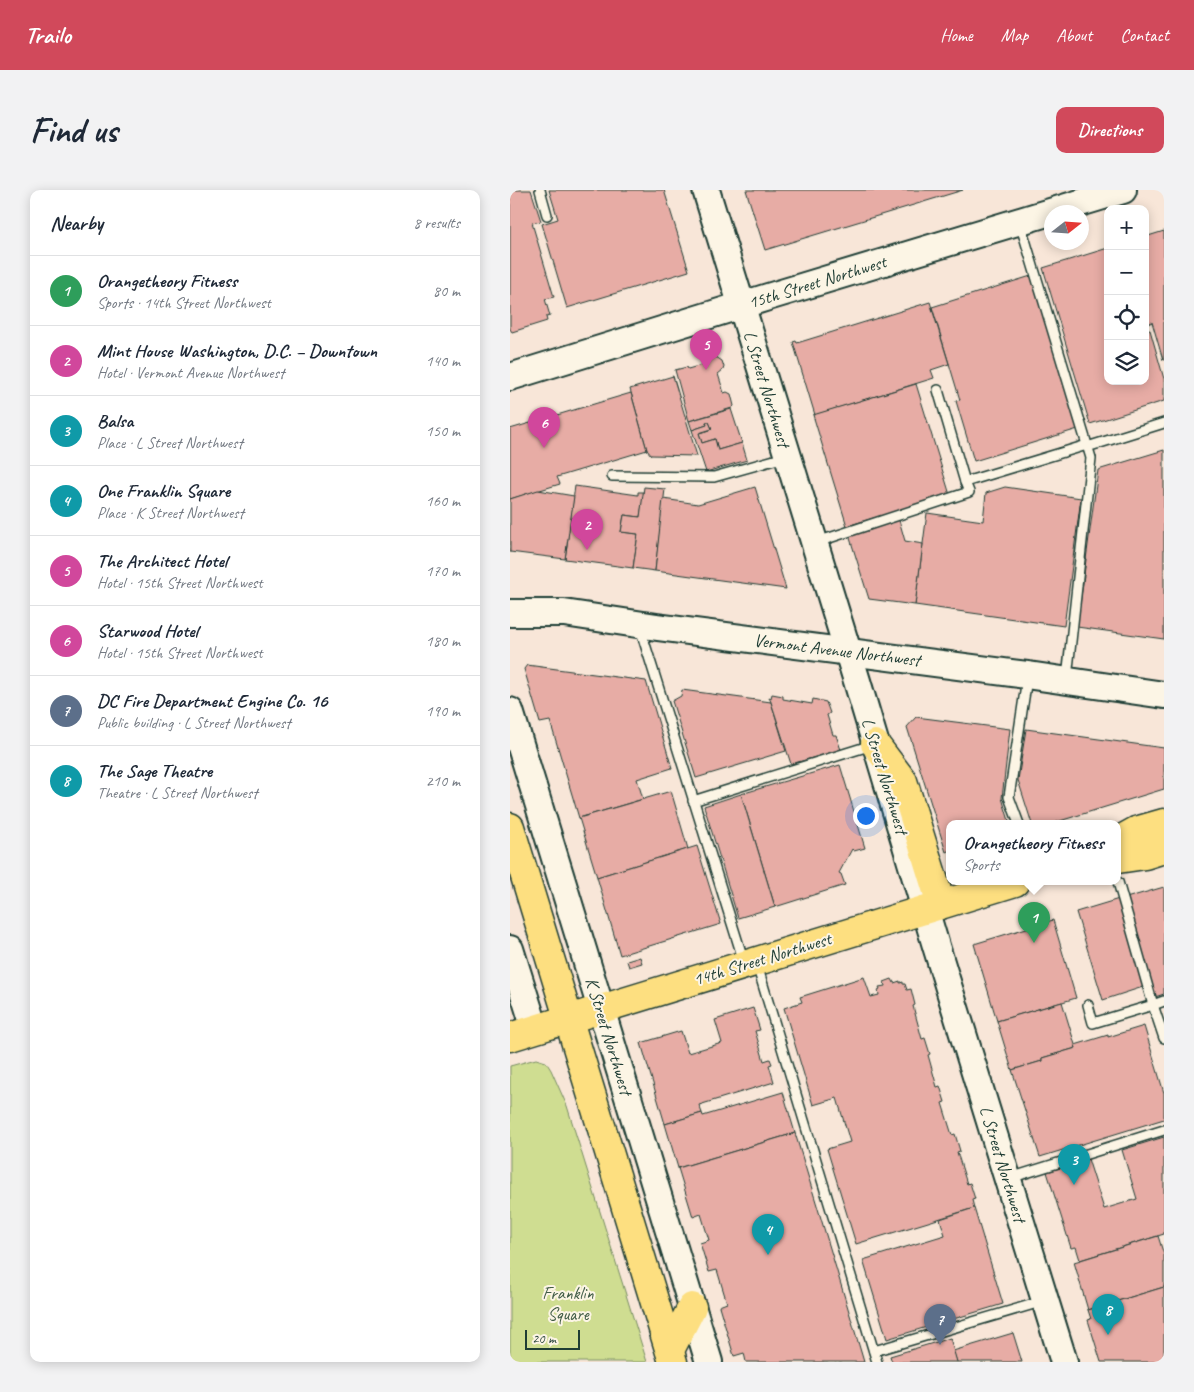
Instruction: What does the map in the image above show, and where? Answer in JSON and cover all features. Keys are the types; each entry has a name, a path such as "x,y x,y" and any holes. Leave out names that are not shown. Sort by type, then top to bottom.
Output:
{"main road":[{"name":"L Street Northwest","path":"706,190 749,303 798,492 822,541 856,653 875,744"},
{"path":"722,190 749,303"},
{"name":"15th Street Northwest","path":"510,376 1123,190"},
{"name":"Vermont Avenue Northwest","path":"510,613 564,613 1164,695"},
{"name":"K Street Northwest","path":"510,711 709,1362"},
{"path":"875,744 903,781 933,907"},
{"path":"1121,839 1136,831 1164,823"},
{"name":"K Street Northwest","path":"510,827 672,1356"},
{"path":"1121,859 1145,855 1164,849"},
{"name":"14th Street Northwest","path":"523,1033 1005,885"},
{"name":"L Street Northwest","path":"933,907 1008,1179 1064,1362"},
{"path":"510,949 523,1033"},
{"path":"672,1356 692,1307"}],"lane":[{"path":"540,190 547,215"},
{"path":"1019,221 1091,458 1066,681"},
{"path":"822,541 969,492 938,390"},
{"path":"965,482 1164,423"},
{"path":"612,476 714,477 788,457"},
{"path":"639,624 693,800 750,963 877,1362"},
{"path":"1017,820 1010,797 1027,675"},
{"path":"693,800 875,744"},
{"path":"1119,885 1164,1038"},
{"path":"1088,1006 1093,1023 1164,1002"},
{"path":"1008,1179 1164,1130"},
{"path":"874,1351 1045,1300"}],"green space":[{"name":"Franklin Square","path":"536,1059 546,1062 567,1106 647,1362 510,1362 510,1066"}],"building":[{"path":"510,190 531,190 541,221 532,223 554,297 545,299 550,316 546,317 547,321 512,332 510,329"},
{"path":"549,190 664,190 689,271 567,308 542,224 558,219"},
{"path":"746,190 963,190 765,250"},
{"path":"1164,231 1164,360 1152,322 1149,324 1149,236"},
{"path":"1104,249 1104,385 1149,385 1150,330 1164,379 1164,401 1090,424 1043,268"},
{"path":"1031,276 1078,429 974,461 956,401 960,400 932,307"},
{"path":"930,302 949,364 931,370 934,378 815,415 793,342 796,341 797,343"},
{"path":"716,357 722,361 724,367 718,374 724,393 731,394 734,406 689,421 675,370 687,367 688,369 705,364 704,361"},
{"path":"673,376 697,456 651,455 647,450 630,389"},
{"path":"916,384 950,495 847,526 813,415"},
{"path":"631,393 647,450 557,477 560,484 510,499 510,429"},
{"path":"731,409 742,443 718,450 715,439 702,443 699,433 712,429 709,422 706,422 707,425 692,430 689,421"},
{"path":"706,422 709,422 712,429 699,433 702,443 715,439 718,450 742,443 747,460 706,472 692,430 707,425"},
{"path":"1164,450 1164,639 1077,627 1098,470"},
{"path":"575,486 638,495 638,492 644,492 640,517 624,515 621,532 638,534 633,568 565,559"},
{"path":"644,487 665,489 655,571 633,568 638,534 621,532 624,515 640,517"},
{"path":"755,487 786,589 655,571 663,499 698,504"},
{"path":"1005,487 1081,498 1064,626 915,605 927,513 983,521 986,493"},
{"path":"538,490 574,496 565,559 510,552 510,499"},
{"path":"899,520 905,541 923,544 915,605 869,599 849,535"},
{"path":"527,665 646,681 672,768 637,779 643,799 579,818 550,721 540,723 524,669"},
{"path":"682,690 771,702 786,751 696,778 672,701 681,696"},
{"path":"772,694 783,696 783,699 812,704 813,699 826,702 830,713 827,715 833,735 836,735 841,750 791,764 769,697 771,698"},
{"path":"916,717 1010,729 1002,798 1009,820 946,820 946,852 907,727"},
{"path":"1026,729 1164,748 1164,789 1063,820 1031,820 1018,780"},
{"path":"840,765 865,848 854,851 852,849 839,873 845,885 775,907 741,794"},
{"path":"671,791 688,849 597,877 579,818"},
{"path":"741,794 775,907 738,918 704,806"},
{"path":"697,846 721,924 620,955 597,877"},
{"path":"1164,887 1164,994 1155,997 1126,898"},
{"path":"1119,899 1146,986 1103,1000 1076,912"},
{"path":"1053,920 1076,998 997,1021 974,944"},
{"path":"640,957 642,963 629,967 627,961"},
{"path":"864,977 871,997 879,995 879,987 885,986 884,982 892,979 894,983 903,982 907,990 911,989 915,1005 913,1006 922,1039 925,1038 937,1087 940,1086 945,1102 942,1103 952,1135 955,1134 960,1151 957,1152 967,1184 970,1183 975,1199 972,1200 974,1208 856,1244 827,1149 850,1142 837,1098 813,1105 784,1008 802,1002 800,997"},
{"path":"1062,1002 1076,1048 1042,1058 1042,1061 1012,1070 997,1021"},
{"path":"753,1008 760,1030 755,1031 764,1061 770,1059 772,1064 769,1065 774,1082 699,1105 702,1113 665,1124 641,1043 681,1031 688,1053 722,1043 715,1020"},
{"path":"1144,1026 1164,1093 1164,1119 1040,1157 1012,1070 1042,1061 1042,1058 1076,1048 1075,1045"},
{"path":"783,1092 795,1133 678,1168 665,1124 702,1113 703,1116"},
{"path":"795,1133 864,1362 746,1362 744,1353 734,1356 719,1306 727,1303 717,1270 709,1272 700,1243 709,1240 701,1214 693,1217 678,1168"},
{"path":"1164,1137 1164,1234 1080,1260 1076,1247 1071,1248 1047,1172 1088,1159 1104,1209 1137,1199 1122,1150"},
{"path":"974,1208 1003,1304 887,1339 863,1260 945,1235 940,1219"},
{"path":"1158,1236 1164,1255 1164,1287 1088,1310 1074,1262"},
{"path":"1164,1287 1164,1362 1101,1362 1088,1320 1091,1319 1088,1310"},
{"path":"1013,1333 1022,1362 957,1362 953,1351"},
{"path":"950,1338 957,1362 892,1362 890,1356"}],"place":[{"name":"The Architect Hotel","path":"706,370"},
{"name":"Starwood Hotel","path":"544,448"},
{"name":"Mint House Washington, D.C. – Downtown","path":"587,550"},
{"name":"Orangetheory Fitness","path":"1034,943"},
{"name":"Balsa","path":"1074,1185"},
{"name":"One Franklin Square","path":"768,1255"},
{"name":"The Sage Theatre","path":"1108,1335"},
{"name":"DC Fire Department Engine Co. 16","path":"940,1345"}]}
